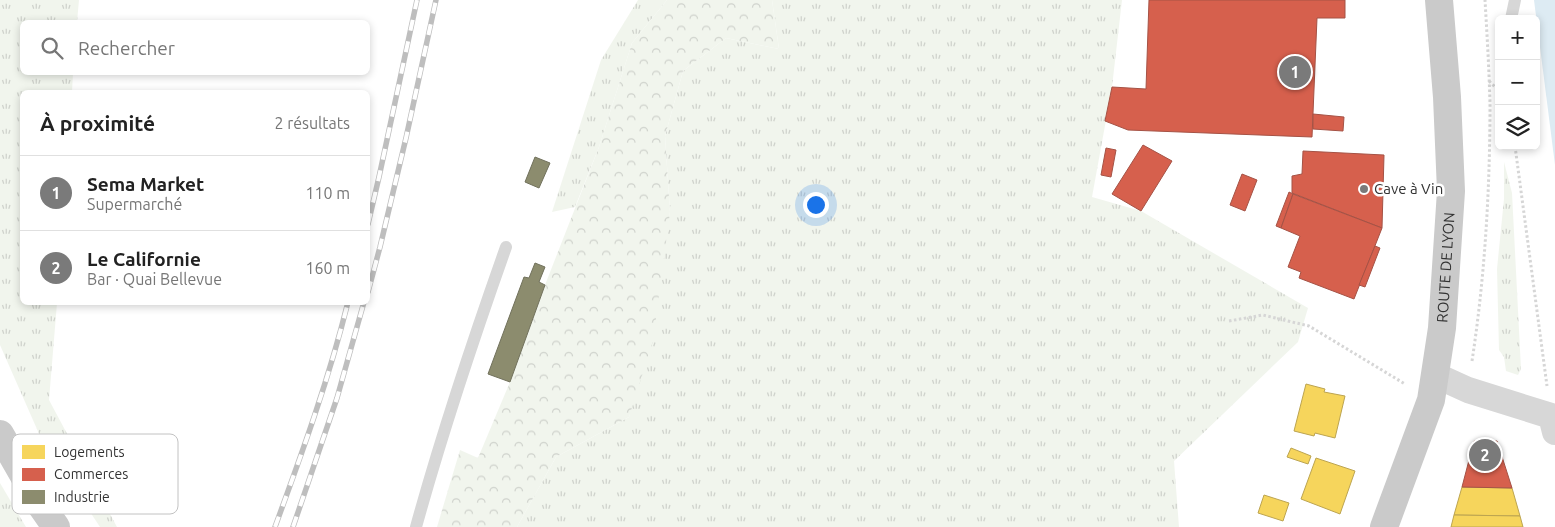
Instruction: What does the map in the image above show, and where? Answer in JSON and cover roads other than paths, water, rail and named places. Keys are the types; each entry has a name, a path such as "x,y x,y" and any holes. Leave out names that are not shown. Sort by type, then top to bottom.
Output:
{"main road":[{"name":"ROUTE DE LYON","path":"1384,527 1433,388 1442,328 1451,191 1440,0"},
{"path":"0,434 12,455"},
{"path":"47,514 56,527"}],"street":[{"path":"1433,388 1468,390 1553,424"}],"lane":[{"path":"1512,15 1515,0"},
{"path":"416,527 443,433 482,312 506,247"}],"railway":[{"path":"370,215 417,0"},
{"path":"370,284 406,138 436,0"},
{"path":"275,527 324,388 347,305"},
{"path":"293,527 337,398 363,305"}],"place":[{"name":"Sema Market","path":"1295,72"},
{"name":"Cave à Vin","path":"1364,189"},
{"name":"Le Californie","path":"1485,455"}]}
